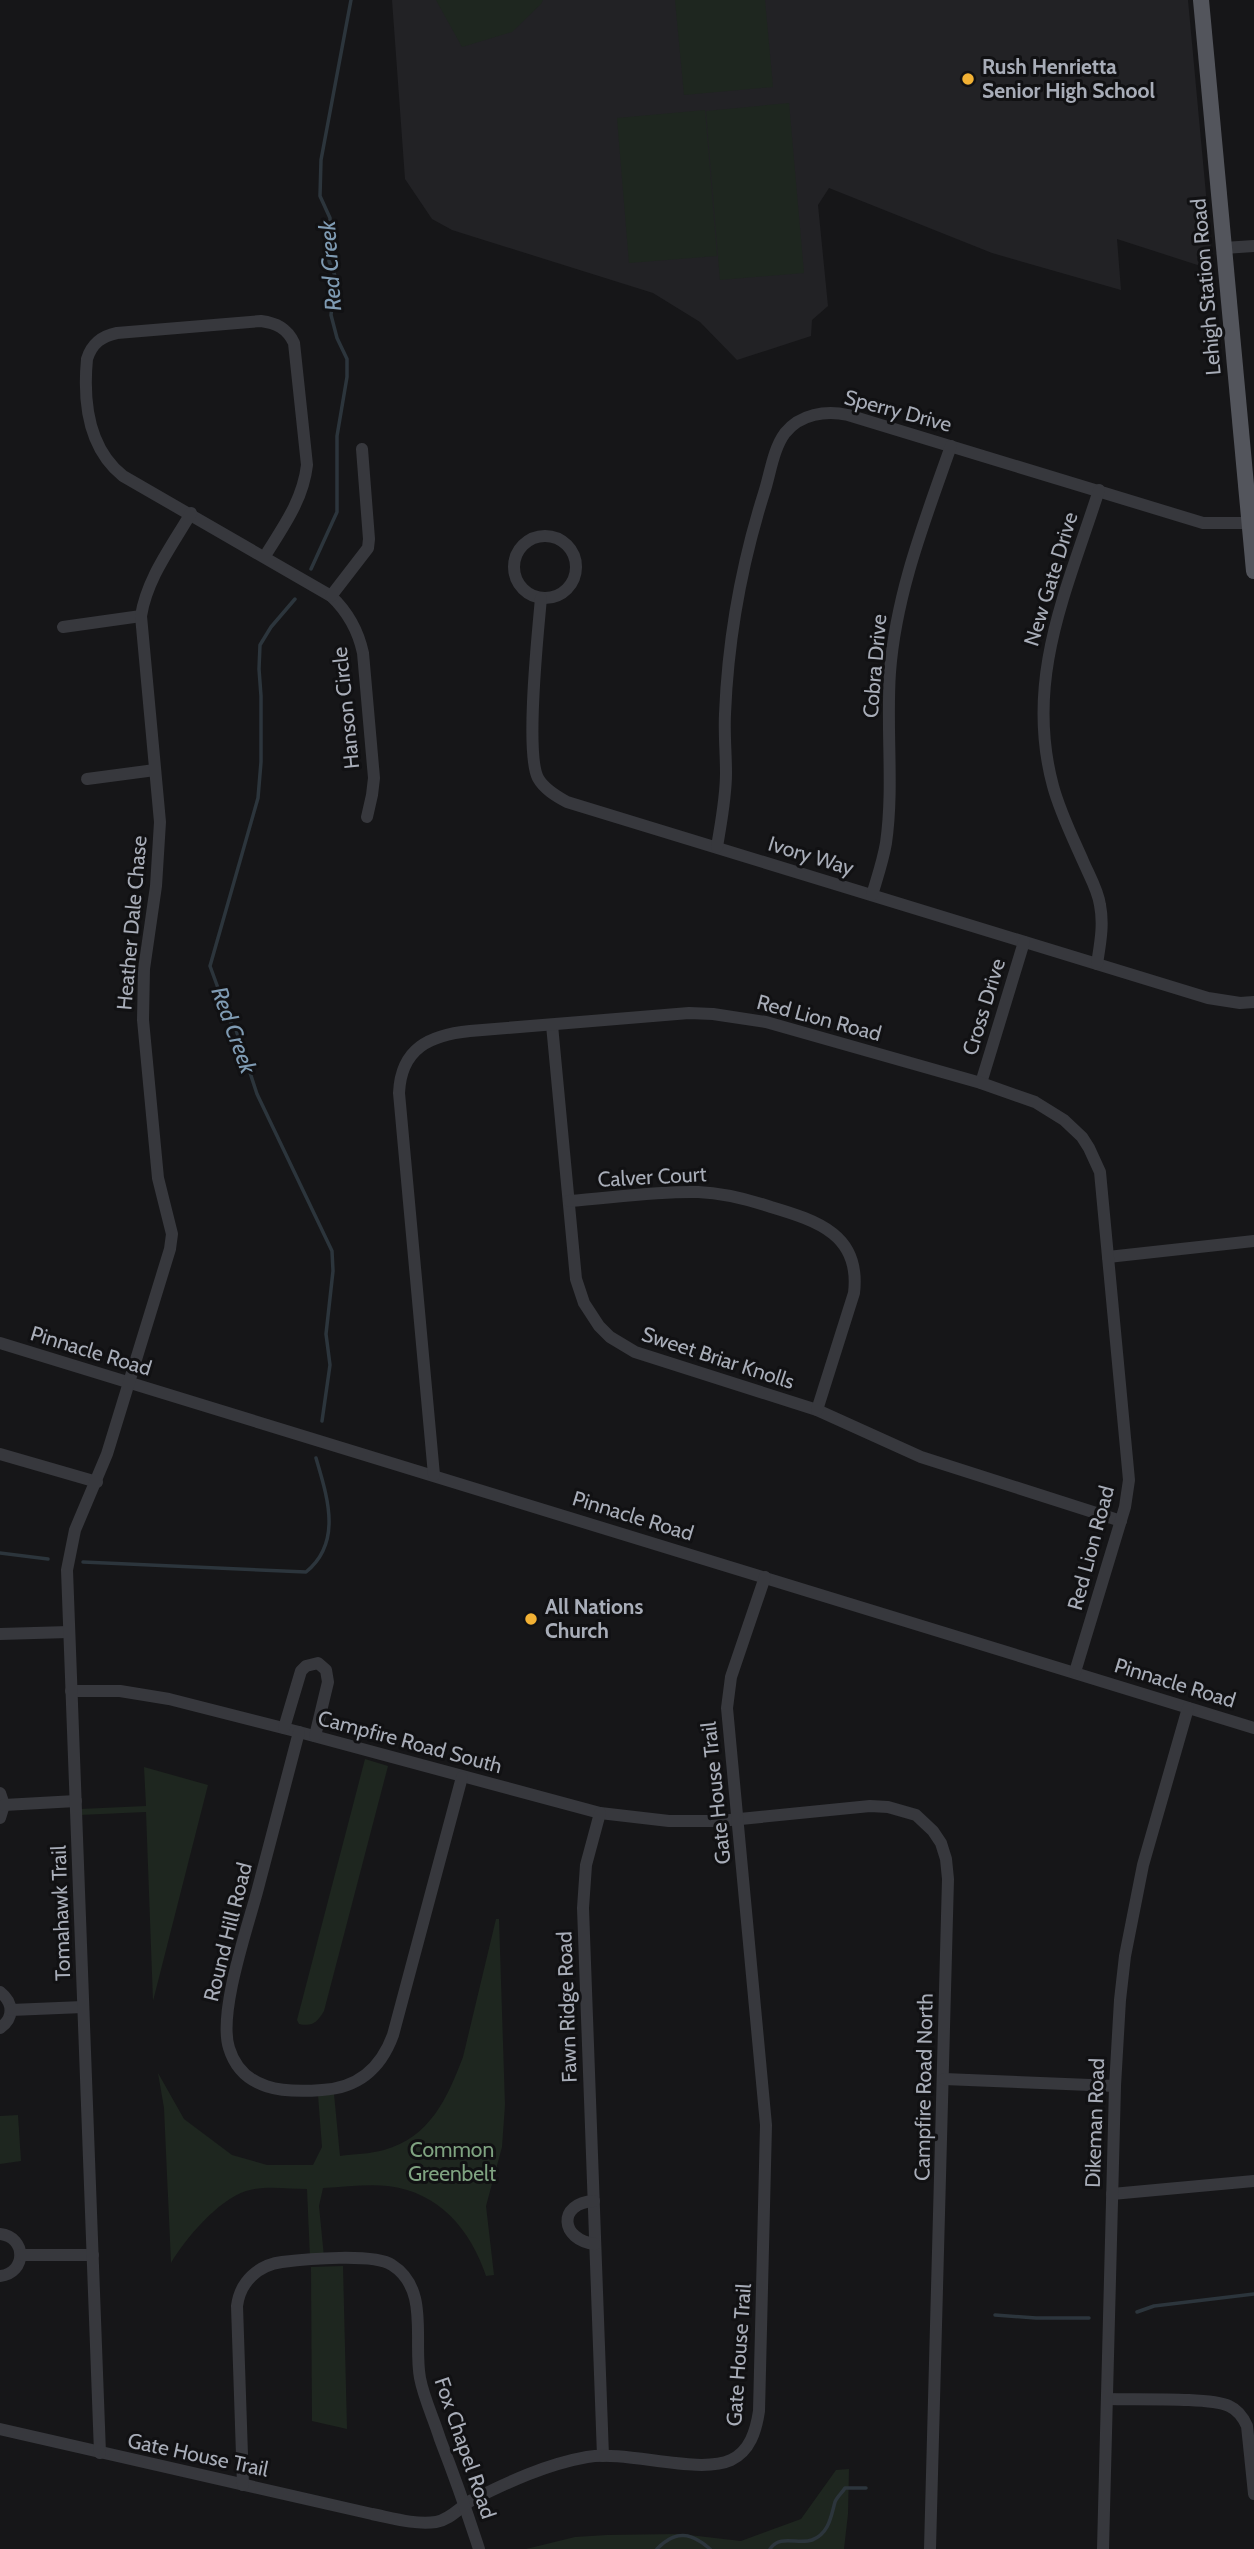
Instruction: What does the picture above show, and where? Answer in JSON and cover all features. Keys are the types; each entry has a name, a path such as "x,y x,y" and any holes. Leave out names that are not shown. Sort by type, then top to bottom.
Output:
{"main road":[{"name":"Lehigh Station Road","path":"1201,0 1254,571"}],"street":[{"path":"1224,248 1254,246"},
{"path":"261,321 278,325 294,343 307,466 301,496 265,556 191,513 123,476 104,458 95,440 87,409 86,367 89,351 100,339 117,333 261,321"},
{"name":"Sperry Drive","path":"717,847 724,810 725,715 733,619 754,526 781,439 801,420 827,412 838,412 1203,523 1250,523"},
{"name":"Cobra Drive","path":"872,895 882,861 888,820 890,673 895,625 915,548 951,446"},
{"path":"331,596 368,548 362,449"},
{"name":"New Gate Drive","path":"1097,964 1102,933 1101,907 1053,785 1044,727 1043,695 1051,639 1099,490"},
{"name":"Heather Dale Chase","path":"129,1383 164,1274 172,1234 158,1178 143,1011 144,969 159,859 160,822 141,616 143,600 151,580 191,513"},
{"path":"542,537 553,538 569,549 576,568 568,587 561,594 541,598 531,595 517,581 514,562 524,544 542,537"},
{"name":"Hanson Circle","path":"265,556 331,596 349,615 361,642 373,778 367,817"},
{"name":"Ivory Way","path":"541,598 533,750 537,776 544,786 567,802 1208,998 1240,1003 1254,1002"},
{"path":"63,627 141,616"},
{"path":"87,779 155,770"},
{"name":"Cross Drive","path":"981,1083 1024,942"},
{"name":"Red Lion Road","path":"434,1475 399,1093 402,1073 418,1048 440,1035 470,1031 658,1014 713,1014 766,1022 981,1083 1035,1102 1055,1114 1073,1128 1089,1148 1100,1172 1128,1468 1128,1493 1075,1672"},
{"name":"Sweet Briar Knolls","path":"552,1025 579,1291 590,1315 610,1338 649,1358 817,1410 921,1457 1121,1521"},
{"name":"Calver Court","path":"569,1201 668,1193 717,1193 744,1198 803,1216 832,1232 850,1254 856,1280 817,1410"},
{"path":"1108,1256 1254,1241"},
{"name":"Pinnacle Road","path":"0,1343 1254,1728"},
{"name":"Tomahawk Trail","path":"100,2453 67,1570 75,1530 97,1482 129,1383"},
{"path":"0,1454 97,1482"},
{"name":"Gate House Trail","path":"0,2429 372,2514 425,2522 437,2522 447,2518 464,2504 537,2471 577,2459 603,2456 704,2465 733,2459 746,2449 757,2426 766,2125 739,1819 728,1729 728,1692 765,1577"},
{"path":"0,1634 69,1632"},
{"path":"284,1728 301,1671 312,1663 318,1663 326,1670 328,1682 315,1736"},
{"name":"Campfire Road South","path":"71,1691 143,1693 299,1731 600,1813 669,1821 739,1819"},
{"name":"Dikeman Road","path":"1103,2549 1115,2085 1120,2000 1133,1911 1153,1828 1188,1708"},
{"name":"Round Hill Road","path":"299,1731 248,1924 227,2017 227,2039 236,2063 256,2083 269,2089 303,2091 346,2087 380,2062 393,2035 462,1777"},
{"path":"1,1805 76,1801"},
{"name":"Campfire Road North","path":"739,1819 870,1806 888,1807 916,1815 933,1831 941,1843 946,1859 948,1879 944,2079 930,2549"},
{"name":"Fawn Ridge Road","path":"600,1813 586,1865 583,1908 603,2456"},
{"path":"0,1992 7,1998 12,2010 8,2022 0,2028"},
{"path":"12,2010 83,2007"},
{"path":"944,2079 1115,2085"},
{"path":"1112,2194 1254,2181"},
{"path":"594,2201 576,2205 570,2212 568,2224 571,2234 578,2241 595,2244"},
{"path":"0,2234 12,2237 17,2242 21,2255 17,2268 0,2276"},
{"path":"21,2255 93,2255"},
{"name":"Fox Chapel Road","path":"243,2485 237,2306 243,2284 264,2267 281,2262 374,2259 400,2270 415,2293 420,2378 479,2549"},
{"path":"1108,2399 1212,2402 1232,2407 1247,2426 1254,2494"}],"shaded area":[{"path":"392,0 1188,0 1213,270 1117,239 1121,290 992,253 829,188 818,205 828,306 812,320 811,336 737,360 700,322 653,293 452,230 432,219 405,179"}],"green space":[{"path":"436,0 543,0 512,32 462,47"},
{"path":"675,0 765,0 773,87 684,95"},
{"path":"789,103 804,273 720,280 706,111"},
{"path":"705,110 717,256 629,263 617,118"},
{"path":"365,1759 388,1766 324,2011 314,2023 299,2024 297,2020"},
{"path":"144,1767 208,1785 153,2001 146,1812 79,1815 80,1809 146,1806"},
{"name":"Common Greenbelt","path":"496,1919 499,1919 505,2105 502,2147 486,2206 494,2275 486,2276 472,2243 462,2229 437,2205 406,2190 380,2185 323,2188 319,2206 324,2257 310,2258 307,2189 269,2188 246,2191 224,2203 193,2232 171,2263 164,2108 158,2073 184,2119 232,2155 267,2165 313,2165 322,2147 318,2095 334,2094 340,2156 379,2151 400,2144 414,2136 435,2114 457,2073"},
{"path":"18,2115 21,2161 0,2164 0,2116"},
{"path":"343,2266 347,2429 312,2421 311,2267"},
{"path":"849,2469 844,2549 526,2549 575,2537 607,2535 680,2534 741,2541 801,2519 836,2470"}],"waterway":[{"name":"Red Creek","path":"311,569 337,512 337,436 347,377 347,359 337,338 331,315 335,276 329,261 330,218 320,196 321,160 351,0"},
{"name":"Red Creek","path":"295,599 271,627 260,645 261,762 258,798 210,966 225,1014 236,1030 257,1094 332,1251 333,1271 326,1334 330,1365 322,1421"},
{"name":"Red Creek","path":"83,1562 306,1572 318,1560 328,1533 327,1503 316,1458"},
{"name":"Red Creek","path":"0,1553 48,1559"},
{"path":"1137,2312 1154,2306 1254,2294"},
{"path":"995,2315 1089,2318"},
{"path":"770,2549 779,2542 807,2541 818,2537 826,2529 835,2502 845,2488 866,2488"},
{"path":"657,2549 677,2536 696,2539 710,2549"}],"place":[{"name":"Rush Henrietta Senior High School","path":"968,79"},
{"name":"All Nations Church","path":"531,1619"}]}
